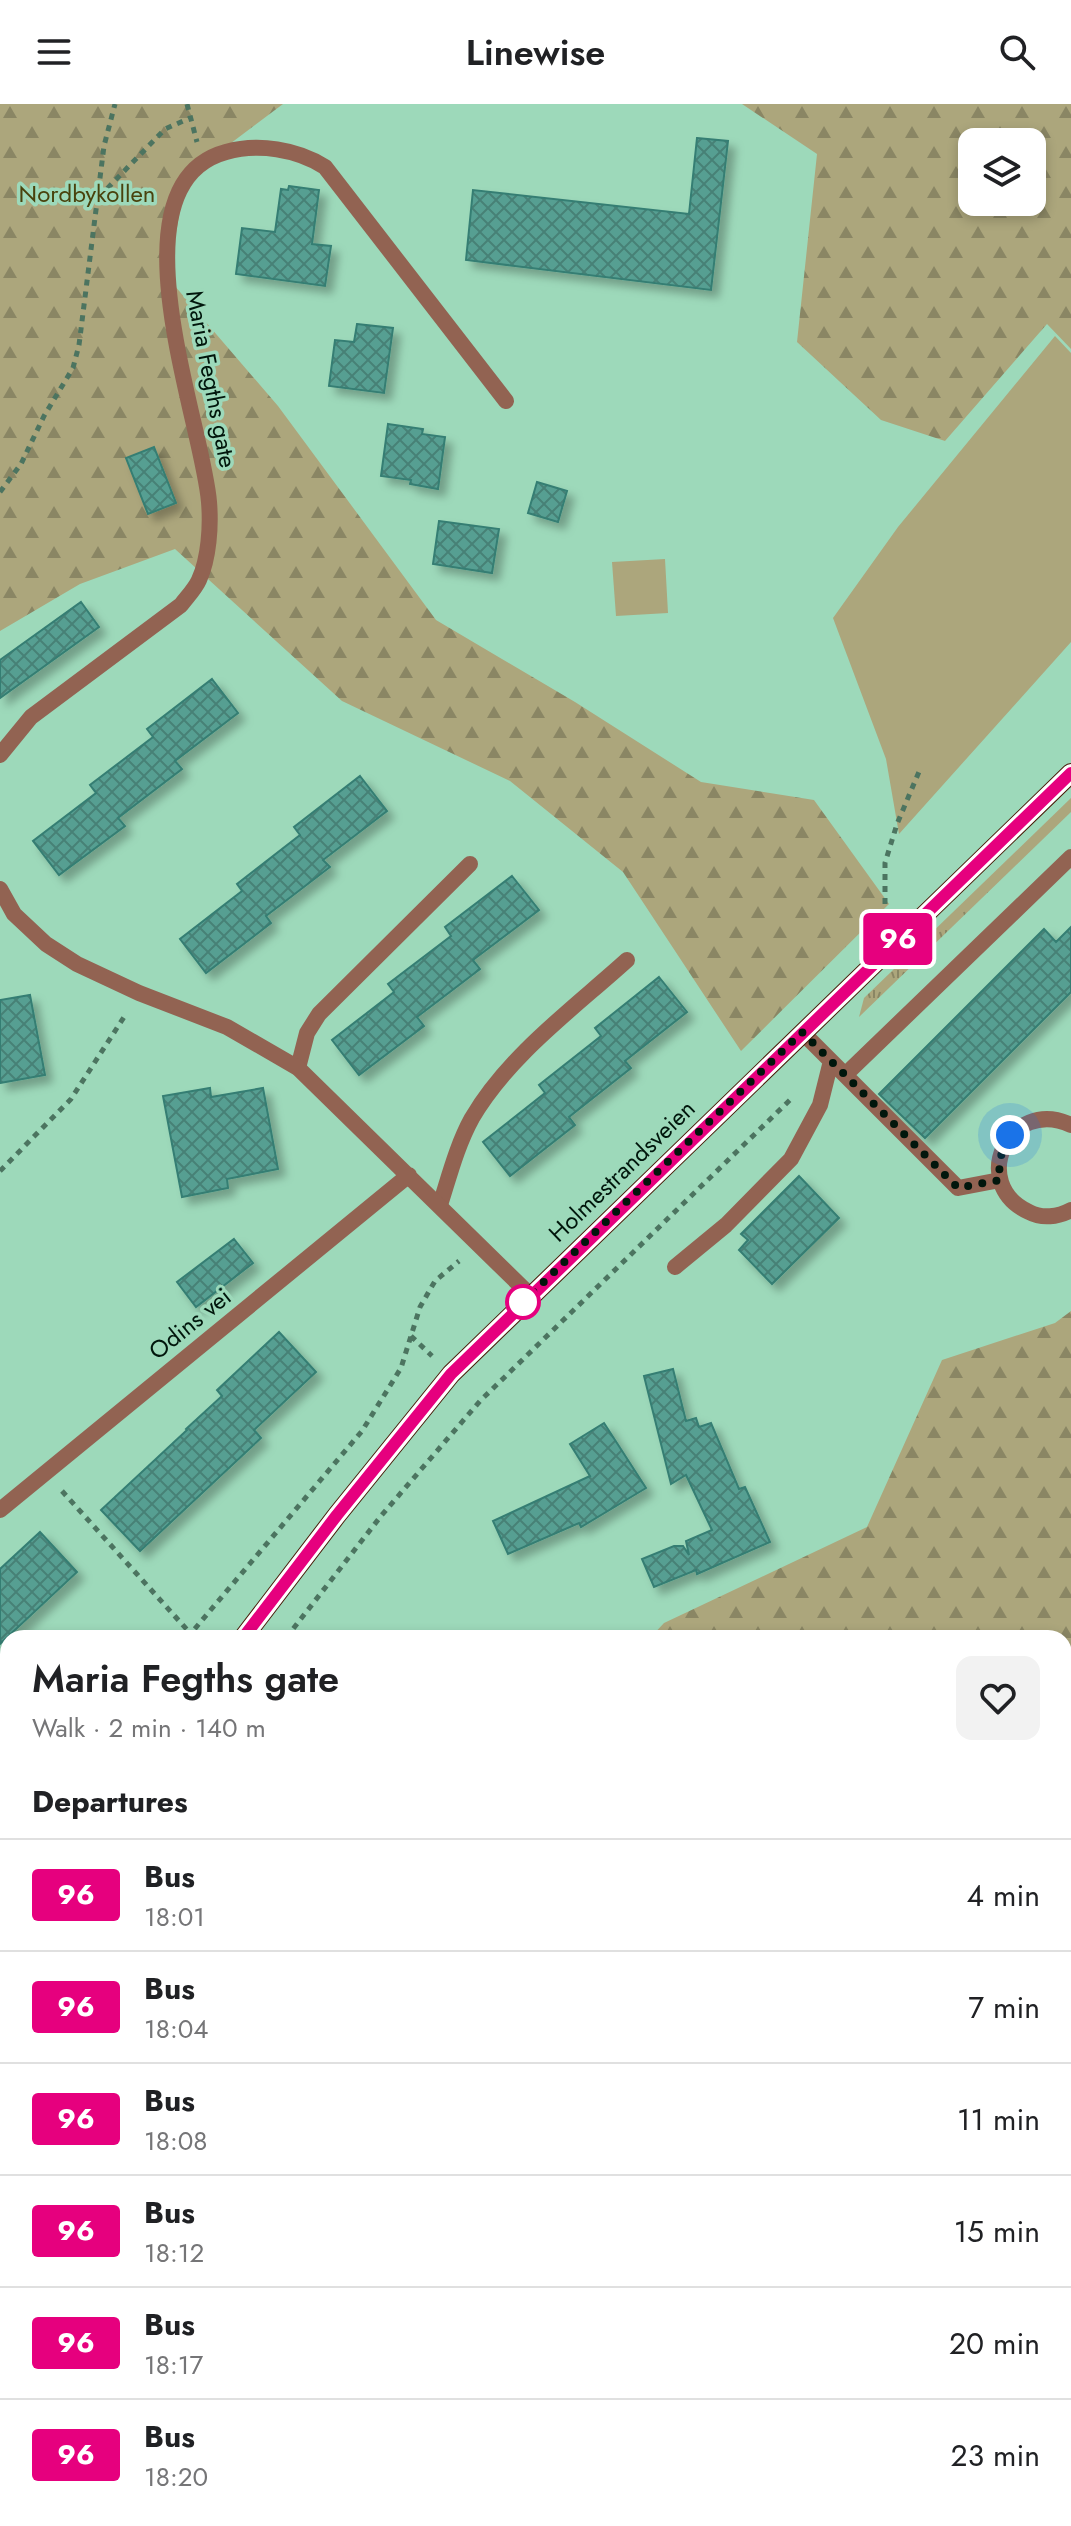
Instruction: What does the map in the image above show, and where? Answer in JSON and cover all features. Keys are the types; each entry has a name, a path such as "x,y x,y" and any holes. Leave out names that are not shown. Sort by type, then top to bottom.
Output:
{"main road":[{"name":"Holmestrandsveien","path":"249,1630 451,1374 1071,773"}],"street":[{"path":"203,162 236,149 264,149 309,157 325,167 506,401"},
{"name":"Maria Fegths gate","path":"0,755 31,717 181,605 199,580 208,541 210,504 173,325 168,243 174,203 186,177 203,162"},
{"path":"845,1075 1071,857"},
{"path":"298,1068 307,1033 319,1014 470,864"},
{"path":"0,889 14,914 46,944 77,964 139,993 227,1027 298,1068 530,1295"},
{"path":"440,1205 471,1120 487,1096 527,1051 627,960"},
{"path":"802,1032 958,1188 1000,1180"},
{"path":"675,1267 726,1225 791,1159 820,1105 831,1061"},
{"path":"1071,1125 1053,1119 1038,1119 1023,1125 1010,1135 1002,1149 999,1164 1000,1180 1012,1201 1033,1215 1049,1217 1071,1210"},
{"name":"Odins vei","path":"0,1510 409,1175"}],"path":[{"path":"0,492 21,464 44,416 73,368 79,345 104,146 115,104"},
{"path":"187,104 203,162"},
{"path":"98,198 165,129 190,118"},
{"path":"900,938 884,921 885,863 897,824 921,767"},
{"path":"0,1171 71,1099 139,993"},
{"path":"292,1630 480,1401 794,1096"},
{"path":"193,1630 376,1414 401,1368 420,1307 435,1281 478,1244"},
{"path":"522,1342 530,1350"},
{"path":"45,1472 183,1630"}],"green space":[{"name":"Nordbykollen","path":"0,104 283,104 186,177 168,278 278,406 436,620 575,702 701,782 814,800 889,904 741,1051 623,872 510,781 342,701 175,549 80,584 0,631"},
{"path":"742,104 1071,104 1071,349 1047,324 945,441 881,420 797,342 817,154"},
{"path":"1055,336 1071,353 1071,642 899,834 886,759 833,618 898,527"},
{"path":"665,559 668,613 616,616 612,562"},
{"path":"1071,798 1071,812 859,1017 864,998"},
{"path":"1071,1311 1071,1630 657,1630 664,1623 867,1527 942,1360 1055,1323"}],"building":[{"path":"697,138 728,141 711,290 466,260 473,190 689,214"},
{"path":"289,186 319,190 312,244 331,246 325,286 236,274 242,228 275,232 281,189 288,190"},
{"path":"357,324 393,328 384,393 329,386 335,340 354,342"},
{"path":"388,424 423,429 422,434 445,437 438,489 410,484 411,480 381,476"},
{"path":"154,447 176,503 148,514 126,458"},
{"path":"537,482 567,491 558,522 528,513"},
{"path":"439,521 499,529 492,573 433,564"},
{"path":"81,602 99,627 0,698 0,660"},
{"path":"212,679 238,713 175,761 182,769 118,818 125,826 59,875 33,841 96,793 90,785 153,737 147,729"},
{"path":"360,776 387,811 323,860 330,867 266,916 271,923 206,973 180,939 242,891 237,884 300,835 294,827"},
{"path":"512,876 539,910 473,960 480,969 417,1017 424,1026 359,1075 332,1040 394,992 388,984 451,936 445,927"},
{"path":"1071,927 1071,992 925,1138 879,1094 1044,929 1056,942"},
{"path":"659,977 687,1012 625,1061 631,1068 569,1117 575,1125 510,1176 483,1142 545,1093 539,1085 601,1036 595,1028"},
{"path":"30,995 45,1075 0,1083 0,1000"},
{"path":"210,1088 211,1097 263,1088 278,1169 227,1179 228,1188 182,1197 163,1096"},
{"path":"799,1176 839,1218 772,1284 739,1250 748,1240 741,1234"},
{"path":"234,1239 253,1263 196,1307 177,1282"},
{"path":"279,1332 316,1372 254,1430 261,1438 140,1551 101,1510 222,1396 217,1390"},
{"path":"673,1369 686,1421 696,1418 699,1427 711,1423 739,1489 745,1487 770,1542 697,1574 696,1570 654,1587 642,1559 674,1546 683,1546 689,1555 686,1541 712,1530 686,1475 671,1484 644,1376"},
{"path":"604,1423 646,1488 581,1527 579,1523 508,1554 493,1521 590,1476 570,1444"},
{"path":"40,1532 77,1572 15,1630 0,1630 0,1569"}],"bus line":[{"name":"96","path":"249,1630 451,1374 1071,773"}],"route":[{"path":"523,1302 802,1032 958,1188 1000,1180 1002,1149 1010,1135"}]}
